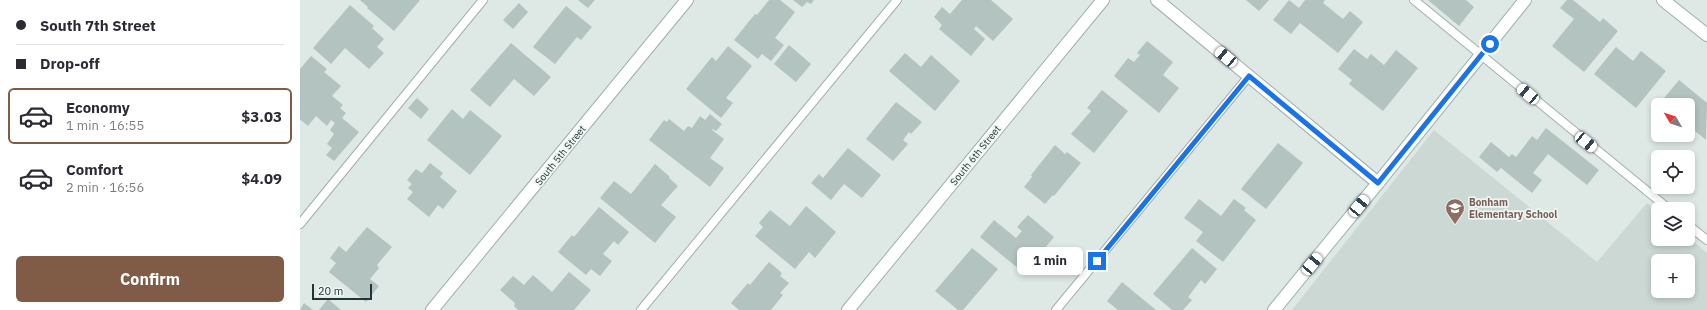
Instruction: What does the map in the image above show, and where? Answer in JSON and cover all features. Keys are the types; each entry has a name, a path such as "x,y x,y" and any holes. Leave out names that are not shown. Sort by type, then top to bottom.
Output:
{"street":[{"name":"South 5th Street","path":"432,310 687,0"},
{"name":"South 6th Street","path":"848,310 1103,0"},
{"path":"1157,0 1378,183"},
{"path":"1274,310 1525,0"},
{"path":"1663,0 1707,35"}],"lane":[{"path":"300,224 483,0"},
{"path":"641,310 896,0"},
{"path":"1414,0 1660,202"},
{"path":"1056,310 1249,76"},
{"path":"1695,231 1707,240"}],"shaded area":[{"name":"Bonham Elementary School","path":"1434,130 1597,262 1647,203 1651,207 1651,246 1695,246 1695,243 1707,253 1707,310 1292,310"}],"building":[{"path":"360,0 420,0 394,31"},
{"path":"578,0 595,0 588,8"},
{"path":"769,0 780,0 795,12 775,38 784,45 771,61 762,54 758,59 734,40 755,14 757,15"},
{"path":"793,0 814,0 811,4 807,2 802,7"},
{"path":"962,0 991,0 1013,19 993,41 976,26 974,29 985,39 971,56 939,29 942,25 934,17 942,7 950,14"},
{"path":"1246,0 1269,0 1259,11"},
{"path":"1289,0 1299,8 1305,0 1325,0 1323,3 1343,19 1350,11 1363,22 1338,53 1300,23 1291,34 1273,20"},
{"path":"1428,0 1466,0 1474,7 1459,26"},
{"path":"1567,0 1573,0 1600,22 1603,18 1618,31 1584,72 1552,46 1574,19 1560,8"},
{"path":"519,3 528,12 513,29 503,20"},
{"path":"350,5 374,26 372,28 384,39 377,47 384,53 369,69 345,48 331,64 313,48"},
{"path":"566,6 592,27 581,40 577,37 555,64 533,47"},
{"path":"1147,41 1173,62 1163,75 1179,88 1159,113 1114,76 1128,58 1134,62 1140,55 1137,53"},
{"path":"511,43 551,77 534,96 514,79 490,107 470,90"},
{"path":"789,45 811,64 796,82 774,64"},
{"path":"728,46 752,66 726,98 733,103 721,118 686,89 712,57 716,61"},
{"path":"1616,47 1633,61 1641,51 1666,71 1636,108 1594,74"},
{"path":"1354,49 1367,59 1371,54 1384,65 1396,50 1418,68 1383,111 1349,84 1352,80 1338,69"},
{"path":"905,53 921,67 931,55 960,81 935,111 889,71"},
{"path":"311,56 327,69 324,72 341,86 332,96 343,105 340,108 346,113 342,118 359,132 334,161 326,155 332,148 327,144 334,134 330,130 335,123 331,120 327,126 316,116 308,126 301,120 300,121 300,69"},
{"path":"1679,80 1707,103 1706,140 1695,131 1695,98 1664,98"},
{"path":"1102,90 1128,111 1094,153 1071,134 1091,111 1087,108"},
{"path":"417,98 429,109 421,119 408,108"},
{"path":"896,102 922,122 911,134 909,132 903,140 908,144 893,161 866,139"},
{"path":"452,109 463,119 470,110 502,136 470,175 427,140"},
{"path":"710,114 722,124 716,131 713,129 712,130 724,139 710,158 724,168 710,187 649,140 664,120 667,122 669,119 684,131 688,126 692,128 700,116 705,120"},
{"path":"1546,128 1599,170 1587,185 1548,154 1533,173 1542,180 1532,193 1501,168 1497,172 1479,157 1491,142 1509,157 1512,154 1516,157 1532,136 1537,140"},
{"path":"1278,143 1303,163 1266,209 1241,189"},
{"path":"1055,145 1065,154 1067,152 1081,163 1054,196 1053,195 1045,204 1024,187 1032,177 1031,175"},
{"path":"848,148 881,175 862,198 844,184 831,200 811,183 819,174 823,178"},
{"path":"430,163 443,173 440,177 457,191 443,209 438,205 429,217 407,199 413,192 408,188 412,184 407,180 416,169 422,173"},
{"path":"655,164 678,186 661,205 676,217 655,243 600,198 614,181 631,194"},
{"path":"1199,199 1221,216 1234,199 1246,208 1244,210 1256,220 1223,262 1196,241 1203,232 1184,218"},
{"path":"806,206 836,232 815,258 809,252 795,269 755,236 763,227 759,223 770,210 790,226"},
{"path":"599,207 629,232 618,245 614,241 603,254 612,261 600,276 591,269 586,275 558,252 572,235 574,237"},
{"path":"1028,215 1054,237 1037,258 1033,255 1020,270 980,237 994,220 1016,238 1022,231 1017,227"},
{"path":"367,227 392,247 377,265 379,268 370,279 379,286 366,302 329,272 336,263 330,258 339,246 346,252"},
{"path":"972,248 998,269 963,310 958,310 935,291"},
{"path":"1192,248 1217,269 1205,284 1201,280 1188,297 1192,300 1183,310 1172,310 1153,294"},
{"path":"769,262 782,273 780,276 789,283 780,293 783,295 771,310 739,310 731,303 748,283 750,285"},
{"path":"569,272 591,290 574,310 518,310 514,306 515,303 500,290 513,276 524,285 533,275 552,292"},
{"path":"1122,282 1156,310 1118,310 1107,301"},
{"path":"328,299 341,310 319,310"},
{"path":"304,303 313,310 300,310"}],"place":[{"name":"Bonham Elementary School","path":"1455,225"}],"route":[{"path":"1097,261 1249,76 1378,183 1490,44"}]}
